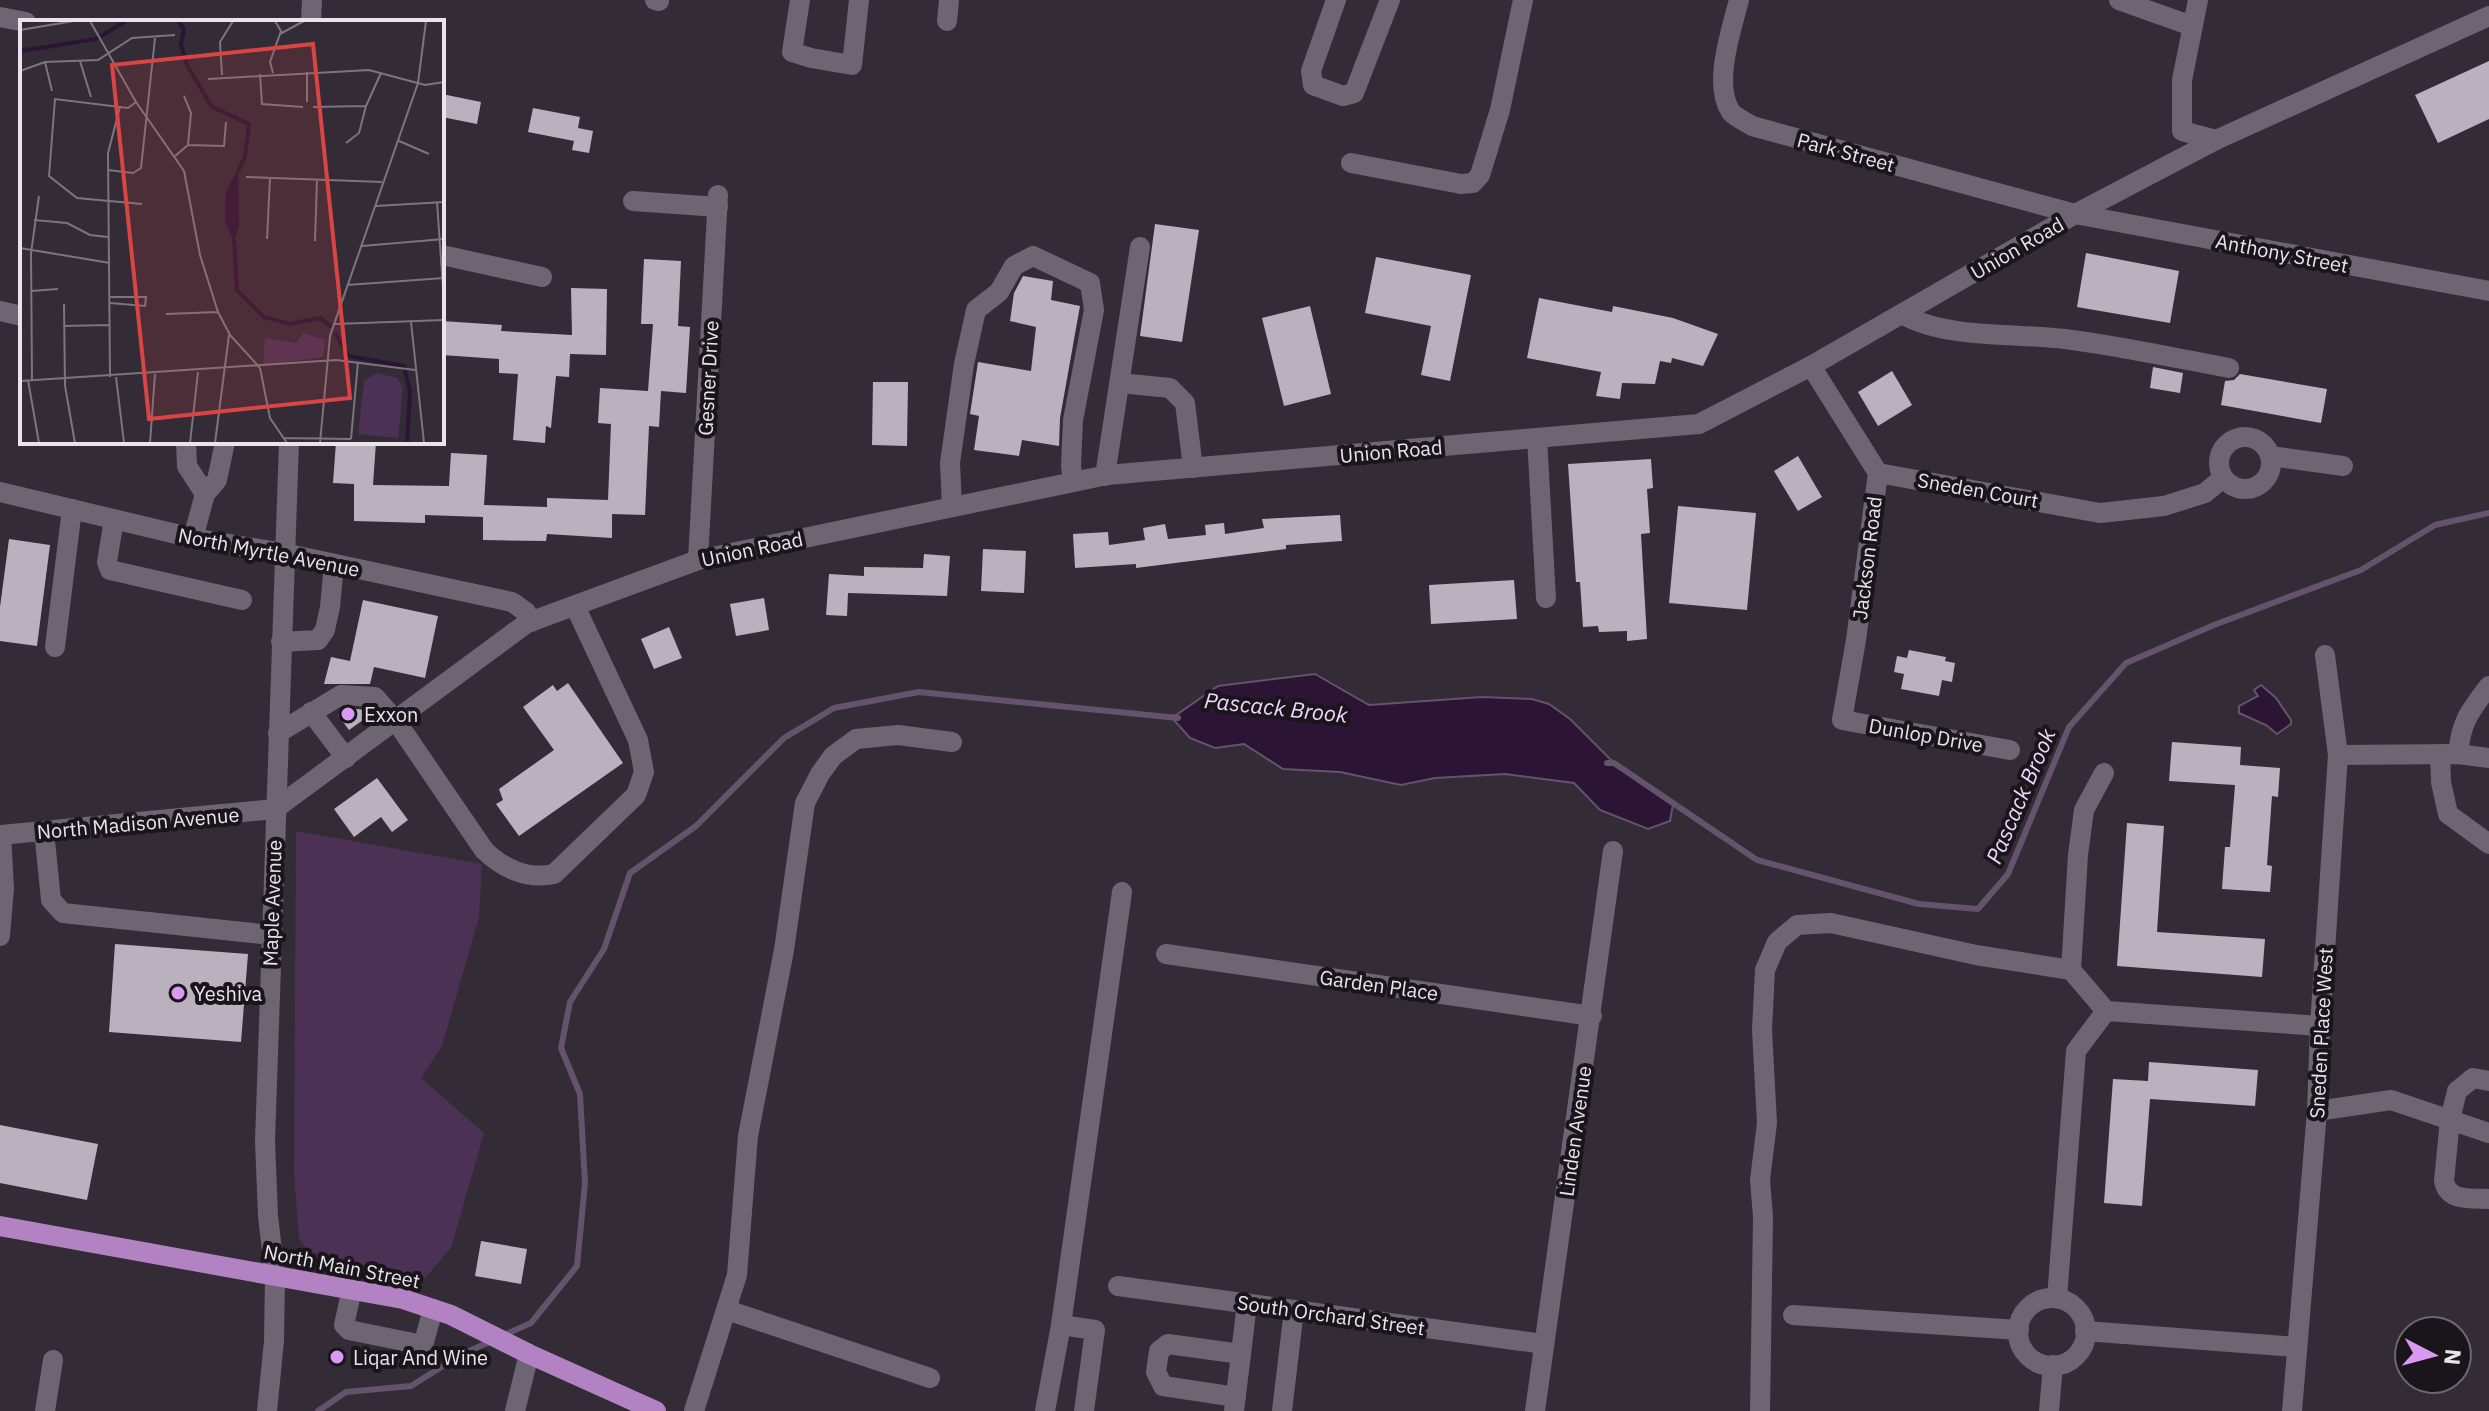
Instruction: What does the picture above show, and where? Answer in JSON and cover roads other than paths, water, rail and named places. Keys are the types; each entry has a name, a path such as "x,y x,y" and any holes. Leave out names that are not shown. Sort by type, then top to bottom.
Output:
{"main road":[{"name":"North Main Street","path":"0,1226 403,1299 484,1331 656,1411"}],"street":[{"path":"311,20 312,0"},
{"path":"800,0 792,52 852,65 859,0"},
{"path":"1336,0 1311,71 1313,85 1343,96 1354,93 1390,0"},
{"path":"1351,163 1461,184 1473,183 1480,175 1500,110 1523,0"},
{"name":"Park Street","path":"1739,0 1723,66 1724,91 1731,112 1752,126 2075,214"},
{"path":"2119,0 2192,26"},
{"path":"2198,0 2182,80 2182,131 2216,140"},
{"name":"Union Road","path":"275,809 531,622 698,560 1105,476 1699,424 1811,366 2075,214 2216,140 2489,16"},
{"path":"0,17 20,21"},
{"name":"Gesner Drive","path":"633,201 718,201 698,560"},
{"name":"Anthony Street","path":"2075,214 2489,291"},
{"path":"1105,476 1140,247"},
{"path":"444,255 542,277"},
{"path":"952,507 950,463 964,364 976,310 999,292 1014,266 1033,256 1090,283 1094,310 1073,420 1073,482"},
{"path":"0,311 20,316"},
{"path":"1902,314 1919,324 1944,330 2066,339 2229,368"},
{"name":"Jackson Road","path":"1811,366 1878,473 1842,720"},
{"path":"1120,383 1170,388 1185,403 1193,468"},
{"path":"2243,436 2260,441 2270,456 2269,472 2252,488 2236,488 2223,478 2218,460 2226,444 2243,436"},
{"path":"1537,438 1546,598"},
{"path":"186,444 187,466 205,494"},
{"path":"193,538 205,494 217,480 225,444"},
{"name":"Maple Avenue","path":"267,1411 274,1341 275,1277 268,1216 265,1141 289,444"},
{"path":"2270,456 2343,466"},
{"name":"Sneden Court","path":"1878,473 2100,513 2164,506 2205,493 2223,478"},
{"name":"North Myrtle Avenue","path":"0,492 193,538 284,553 512,602 526,612 531,622"},
{"path":"55,647 72,509"},
{"path":"114,519 107,562 110,570 242,600"},
{"path":"281,642 318,640 325,630 334,565"},
{"path":"278,733 341,695 375,697 396,721 484,850 498,863 540,877 554,874 636,795 644,772 638,740 575,606"},
{"name":"Sneden Place West","path":"2292,1411 2317,1111 2338,755 2325,655"},
{"path":"2489,686 2465,717 2441,782 2448,814 2489,844"},
{"path":"311,712 346,758"},
{"name":"Dunlop Drive","path":"1842,720 2010,750"},
{"path":"694,1411 737,1275 748,1136 773,1010 805,803 833,756 856,739 898,735 952,742"},
{"path":"2338,755 2449,754 2489,758"},
{"path":"2071,970 2084,810 2104,773"},
{"name":"North Madison Avenue","path":"0,835 275,809"},
{"path":"44,831 51,900 63,913 271,935"},
{"path":"0,835 4,888 0,936"},
{"name":"Linden Avenue","path":"1535,1411 1613,851"},
{"path":"1045,1411 1061,1325 1122,892"},
{"path":"1760,1411 1763,1217 1760,1180 1767,1123 1762,1030 1765,970 1777,942 1797,925 1831,923 1976,955 2071,970 2106,1011 2320,1026"},
{"name":"Garden Place","path":"1166,954 1592,1016"},
{"path":"2057,1298 2076,1051 2106,1011"},
{"path":"2489,1081 2473,1078 2457,1091 2450,1120 2444,1181 2445,1189 2454,1196 2489,1199"},
{"path":"2317,1111 2391,1100 2489,1133"},
{"name":"South Orchard Street","path":"1118,1286 1544,1344"},
{"path":"352,1289 344,1325 349,1330 418,1344 424,1342 433,1309"},
{"path":"2057,1298 2077,1309 2085,1331 2078,1353 2069,1361 2053,1365 2035,1362 2027,1355 2018,1337 2019,1330 2021,1316 2036,1301 2057,1298"},
{"path":"1241,1354 1168,1344 1159,1351 1156,1372 1163,1386 1235,1404 1241,1354 1247,1303"},
{"path":"727,1310 930,1378"},
{"path":"1282,1411 1294,1310"},
{"path":"1793,1315 2019,1330"},
{"path":"1061,1325 1095,1330 1084,1411"},
{"path":"2085,1331 2296,1347"},
{"path":"515,1411 520,1350"},
{"path":"45,1411 53,1360"},
{"path":"2049,1411 2053,1365"}],"water":[{"path":"1315,674 1369,705 1482,697 1532,699 1549,704 1570,719 1614,763 1673,804 1670,821 1648,829 1600,810 1574,783 1505,774 1435,778 1401,785 1340,772 1283,769 1244,744 1215,748 1190,738 1172,718 1218,686"},
{"path":"2261,685 2276,698 2291,720 2291,724 2277,734 2266,725 2239,713 2239,706 2258,696 2254,690"}],"waterway":[{"name":"Pascack Brook","path":"1607,763 1614,763 1757,860 1919,904 1978,909 2008,874 2069,727 2126,663 2214,625 2361,570 2435,525 2489,513"},
{"name":"Pascack Brook","path":"502,1336 531,1323 577,1266 585,1183 580,1094 561,1048 570,1002 604,949 630,873 696,826 784,738 834,708 919,692 1178,718"},
{"name":"Pascack Brook","path":"318,1411 346,1392 411,1386 464,1353 492,1341"}],"place":[{"name":"Exxon","path":"348,714"},
{"name":"Yeshiva","path":"178,993"},
{"name":"Liqar And Wine","path":"337,1357"}]}
